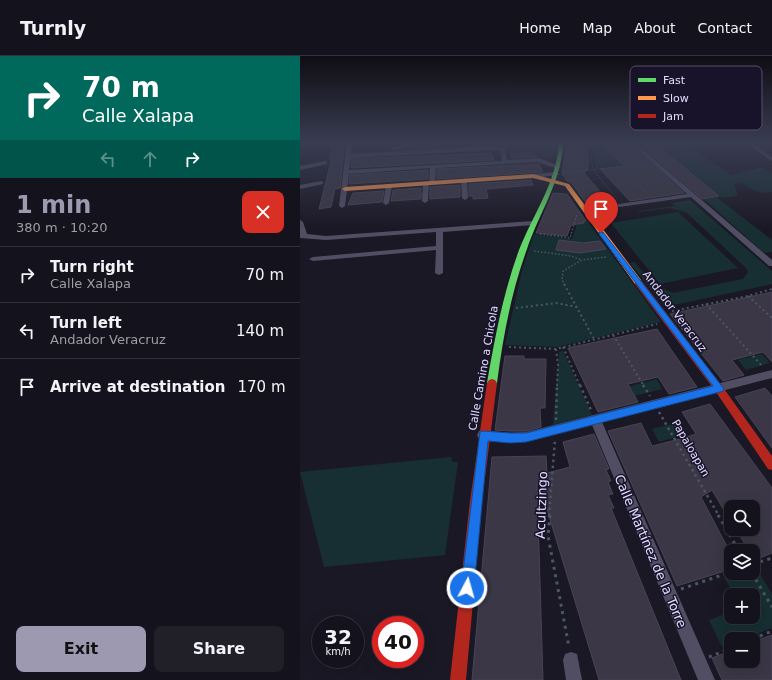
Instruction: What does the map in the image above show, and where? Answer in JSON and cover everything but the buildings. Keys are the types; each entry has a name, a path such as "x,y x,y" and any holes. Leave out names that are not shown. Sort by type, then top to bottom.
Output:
{"street":[{"path":"342,206 346,172 359,171"},
{"path":"425,201 432,171"},
{"name":"Andador Veracruz","path":"464,181 533,176 556,171"},
{"name":"Andador Veracruz","path":"557,171 617,255 720,389 772,465"},
{"name":"Calle Camino a Chicola","path":"458,680 483,436 505,309 528,233 557,171"},
{"path":"663,171 772,264"},
{"path":"344,189 464,181 465,198"},
{"path":"300,187 321,183"},
{"path":"386,203 389,186"},
{"path":"583,208 623,205 691,195"},
{"path":"300,222 302,236 326,238 533,223"},
{"path":"439,273 440,230"},
{"path":"313,259 439,248"},
{"path":"483,436 510,438 526,437 596,421 655,404 720,389 771,375"},
{"name":"Calle Martínez de la Torre","path":"596,421 707,680"},
{"path":"571,660 574,680"}],"path":[{"path":"594,171 623,205"},
{"path":"626,171 654,200"},
{"path":"528,233 570,238 583,208"},
{"path":"522,249 563,254 582,260"},
{"path":"594,339 562,280 563,271 582,260 617,255"},
{"path":"661,312 748,296 772,289"},
{"path":"748,296 772,318"},
{"path":"505,309 550,304 577,307"},
{"path":"706,304 771,375"},
{"path":"498,347 556,349 668,322"},
{"name":"Papaloapan","path":"613,335 655,404 736,544"},
{"path":"563,347 596,421"},
{"name":"Acultzingo","path":"556,349 558,365 548,536 571,660"},
{"path":"760,562 772,558"},
{"path":"669,594 724,574"},
{"path":"756,580 772,607"},
{"path":"760,636 772,631"},
{"path":"699,661 724,651"}],"green space":[{"path":"689,171 726,171 732,175 747,171 768,171 772,174 772,192 760,192 741,183 734,184 738,196 722,198"},
{"path":"716,197 772,240 772,252 764,253 704,199"},
{"path":"690,200 772,271 772,284 665,307 630,263 634,262 655,285 673,293 743,279 748,272 746,268 686,212 669,208 638,211 675,206 672,203"},
{"path":"581,212 661,322 557,347 505,345 522,271 534,234 572,239"},
{"path":"678,212 738,268 660,284 611,223"},
{"path":"563,351 592,415 553,425 559,352"},
{"path":"762,354 770,363 746,370 738,360"},
{"path":"657,379 662,389 635,396 630,386"},
{"path":"680,422 687,434 659,442 652,429"},
{"path":"451,457 452,462 458,462 445,555 324,567 300,472"},
{"path":"760,574 772,594 772,628 760,633 724,632 724,646 722,647 709,620 724,615 724,624 760,624 760,588 730,588 726,580 760,580"}],"traffic: fast":[{"path":"492,383 501,326 509,291 526,241 554,181 557,171"}],"traffic: slow":[{"path":"345,189 533,176 567,185 638,282"}],"traffic: jam":[{"path":"638,282 719,389 772,465"},
{"path":"458,680 476,501 492,383"}],"route":[{"path":"467,588 483,436 510,438 526,437 596,421 655,404 720,389 601,233"}]}
